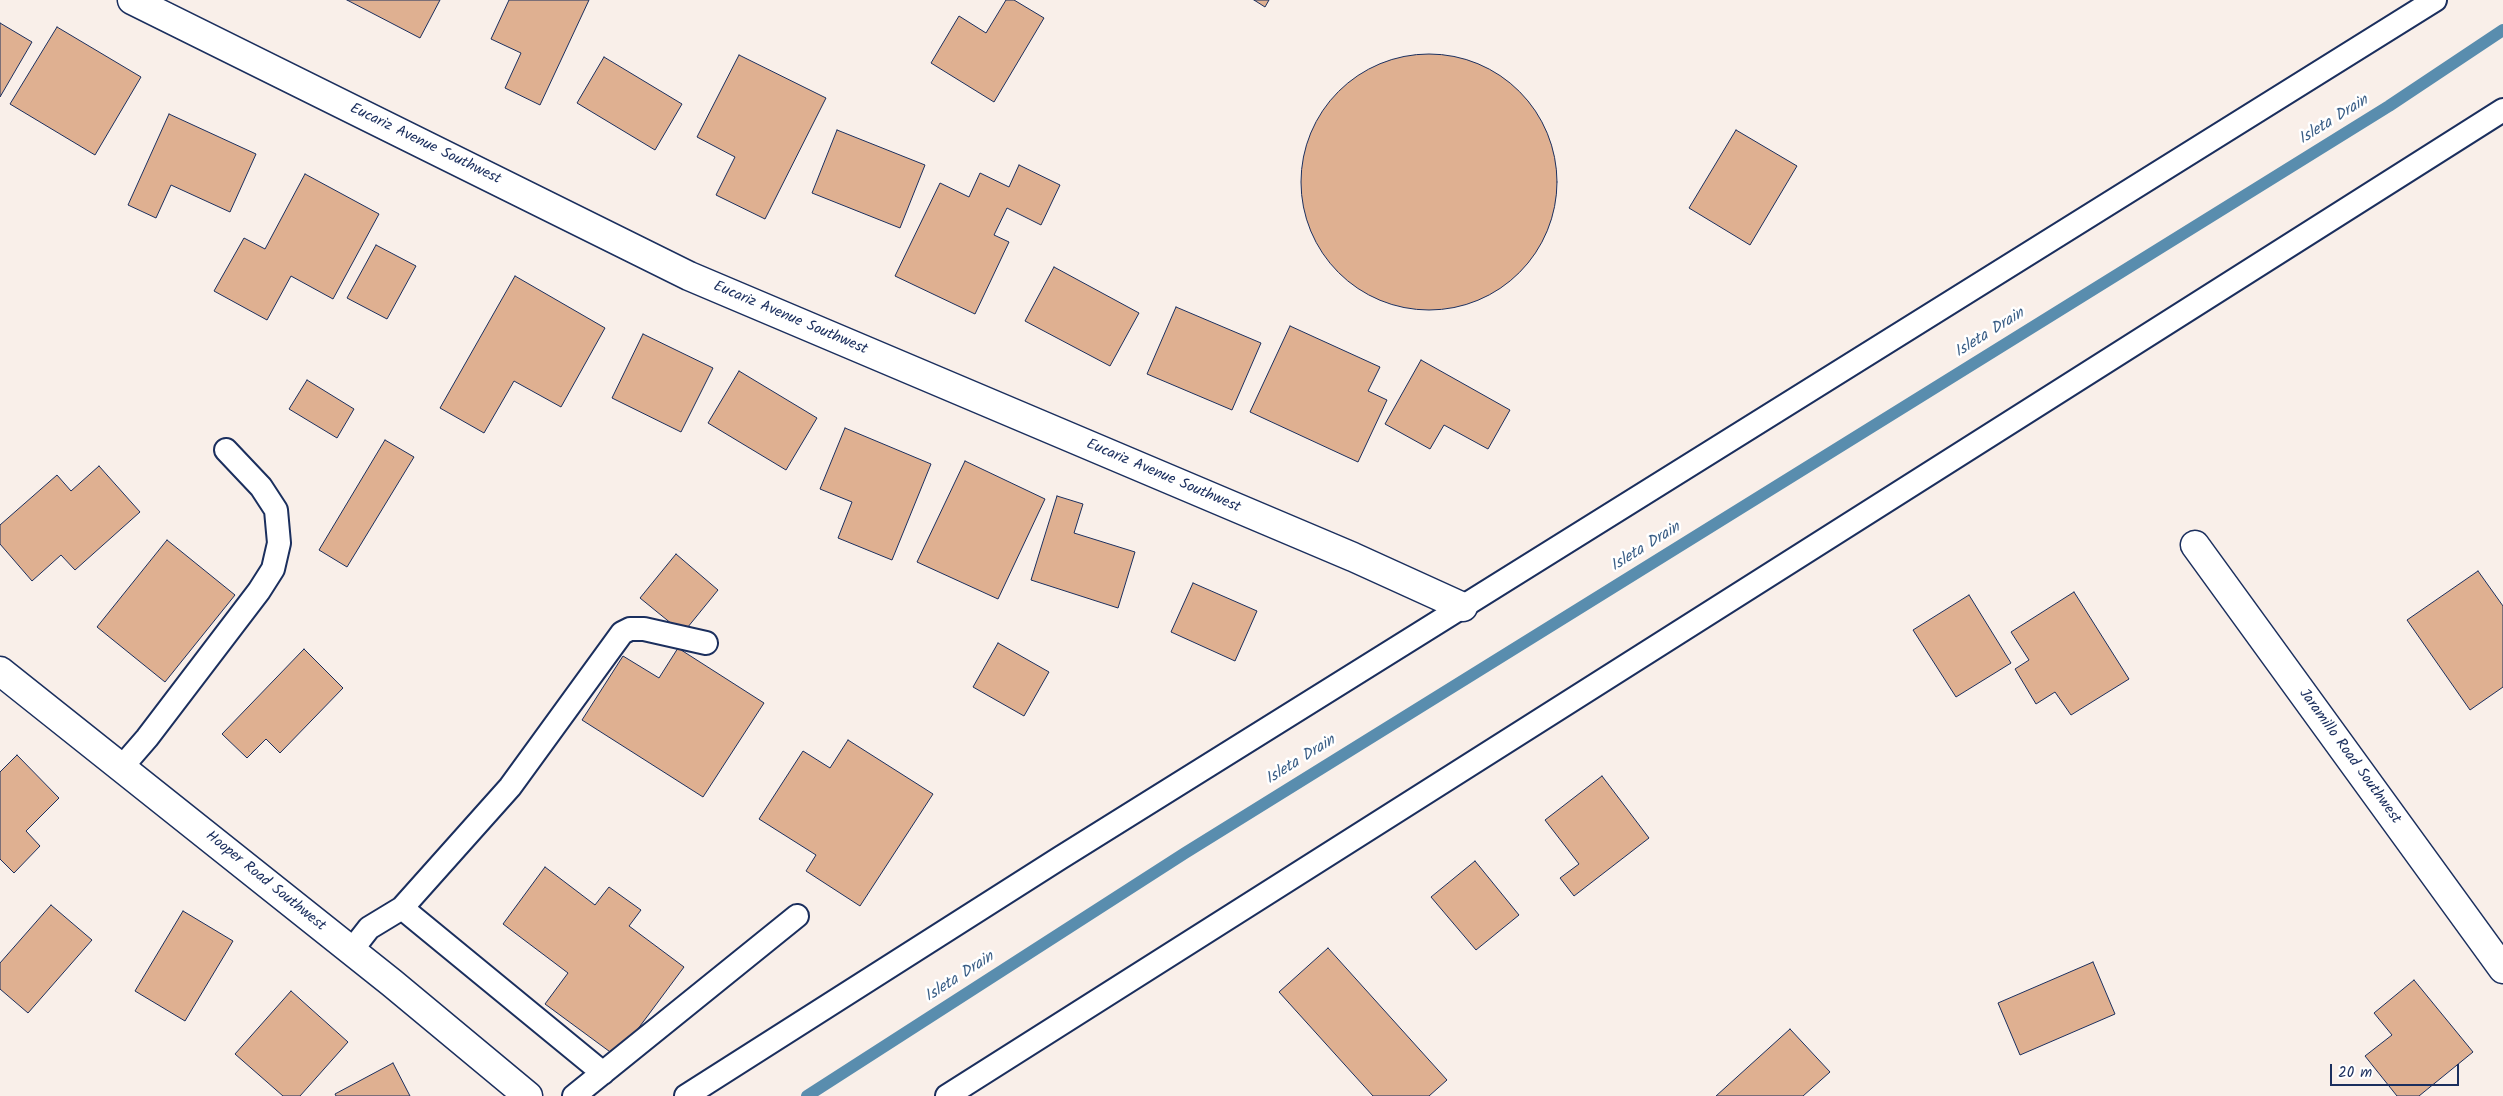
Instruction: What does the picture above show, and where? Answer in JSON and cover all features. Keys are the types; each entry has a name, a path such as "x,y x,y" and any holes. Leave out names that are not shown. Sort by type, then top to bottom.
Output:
{"street":[{"name":"Eucariz Avenue Southwest","path":"132,0 689,276 1344,553 1463,607"},
{"name":"Jaramillo Road Southwest","path":"2195,545 2503,969"},
{"name":"Hooper Road Southwest","path":"0,671 351,951 528,1096"}],"lane":[{"path":"686,1096 1060,858 2435,0"},
{"path":"946,1096 2503,110"},
{"path":"121,768 147,738 259,591 272,570 279,542 276,510 261,487 226,450"},
{"path":"351,951 369,928 402,908 510,787 622,632 630,628 644,629 706,643"},
{"path":"402,908 603,1074"},
{"path":"574,1096 797,916"}],"building":[{"path":"347,0 440,0 420,38"},
{"path":"509,0 589,0 540,105 505,88 521,53 491,39"},
{"path":"1006,0 1014,0 1044,18 994,102 931,63 959,16 986,33"},
{"path":"1254,0 1269,0 1265,7"},
{"path":"0,23 32,42 0,97"},
{"path":"57,27 141,77 95,155 10,104"},
{"path":"1416,54 1442,54 1478,63 1500,75 1520,91 1536,111 1548,133 1555,157 1557,182 1555,207 1548,231 1536,253 1520,273 1500,289 1478,301 1442,310 1416,310 1380,301 1358,289 1338,273 1322,253 1310,231 1301,195 1301,169 1310,133 1322,111 1338,91 1358,75 1380,63"},
{"path":"739,55 826,98 765,219 716,195 735,157 697,137"},
{"path":"604,57 682,104 655,150 577,103"},
{"path":"169,114 256,154 230,212 171,185 156,218 128,205"},
{"path":"837,130 925,165 900,228 812,193"},
{"path":"1736,130 1797,166 1750,245 1689,208"},
{"path":"1019,165 1060,185 1041,225 1007,208 994,235 1009,242 975,314 895,276 940,183 969,197 980,173 1009,187"},
{"path":"305,174 379,214 333,299 291,276 267,320 214,291 244,238 265,249"},
{"path":"376,245 416,266 387,319 347,298"},
{"path":"1054,267 1139,313 1110,366 1025,321"},
{"path":"515,276 605,328 561,407 514,381 484,433 440,408"},
{"path":"1176,307 1261,343 1232,410 1147,374"},
{"path":"1290,326 1380,367 1368,391 1387,400 1358,462 1250,412"},
{"path":"643,334 713,368 681,432 612,398"},
{"path":"1421,360 1510,410 1488,449 1444,425 1430,449 1385,424"},
{"path":"739,371 817,418 786,470 708,423"},
{"path":"307,380 354,409 337,438 289,409"},
{"path":"845,428 931,464 892,560 838,538 852,502 820,489"},
{"path":"385,440 414,457 347,567 319,550"},
{"path":"965,461 1045,499 998,599 917,562"},
{"path":"99,466 140,512 75,570 61,555 32,581 0,544 0,525 57,475 71,491"},
{"path":"1057,496 1083,504 1074,533 1135,552 1118,608 1031,580"},
{"path":"167,540 235,595 165,682 97,627"},
{"path":"676,554 718,590 683,633 640,598"},
{"path":"2478,571 2503,606 2503,687 2470,710 2407,620"},
{"path":"1193,583 1257,611 1235,661 1171,632"},
{"path":"2074,592 2129,679 2071,715 2055,692 2036,704 2015,669 2029,660 2011,632"},
{"path":"1969,595 2011,663 1956,697 1913,630"},
{"path":"998,643 1049,672 1024,716 973,687"},
{"path":"678,648 764,703 703,797 582,720 623,656 659,678"},
{"path":"304,649 343,688 280,753 266,739 247,758 222,734"},
{"path":"848,740 933,794 860,906 806,871 816,855 759,819 803,751 830,768"},
{"path":"17,755 59,798 26,831 40,846 14,873 0,859 0,772"},
{"path":"1602,776 1649,838 1574,896 1560,878 1579,864 1545,820"},
{"path":"1475,861 1519,915 1476,950 1431,897"},
{"path":"545,867 595,905 609,887 641,910 629,926 684,967 617,1057 545,1004 568,973 503,924"},
{"path":"51,905 92,940 28,1013 0,989 0,963"},
{"path":"183,911 233,941 185,1021 135,991"},
{"path":"1328,948 1447,1080 1429,1096 1373,1096 1279,992"},
{"path":"2093,962 2115,1014 2020,1055 1998,1003"},
{"path":"2414,980 2473,1052 2419,1096 2397,1096 2365,1056 2392,1035 2374,1013"},
{"path":"291,991 348,1042 300,1096 283,1096 235,1054"},
{"path":"1790,1029 1830,1072 1803,1096 1716,1096"},
{"path":"393,1063 410,1096 336,1096 335,1094"}],"waterway":[{"name":"Isleta Drain","path":"807,1096 1185,853 2389,106 2503,30"}]}
